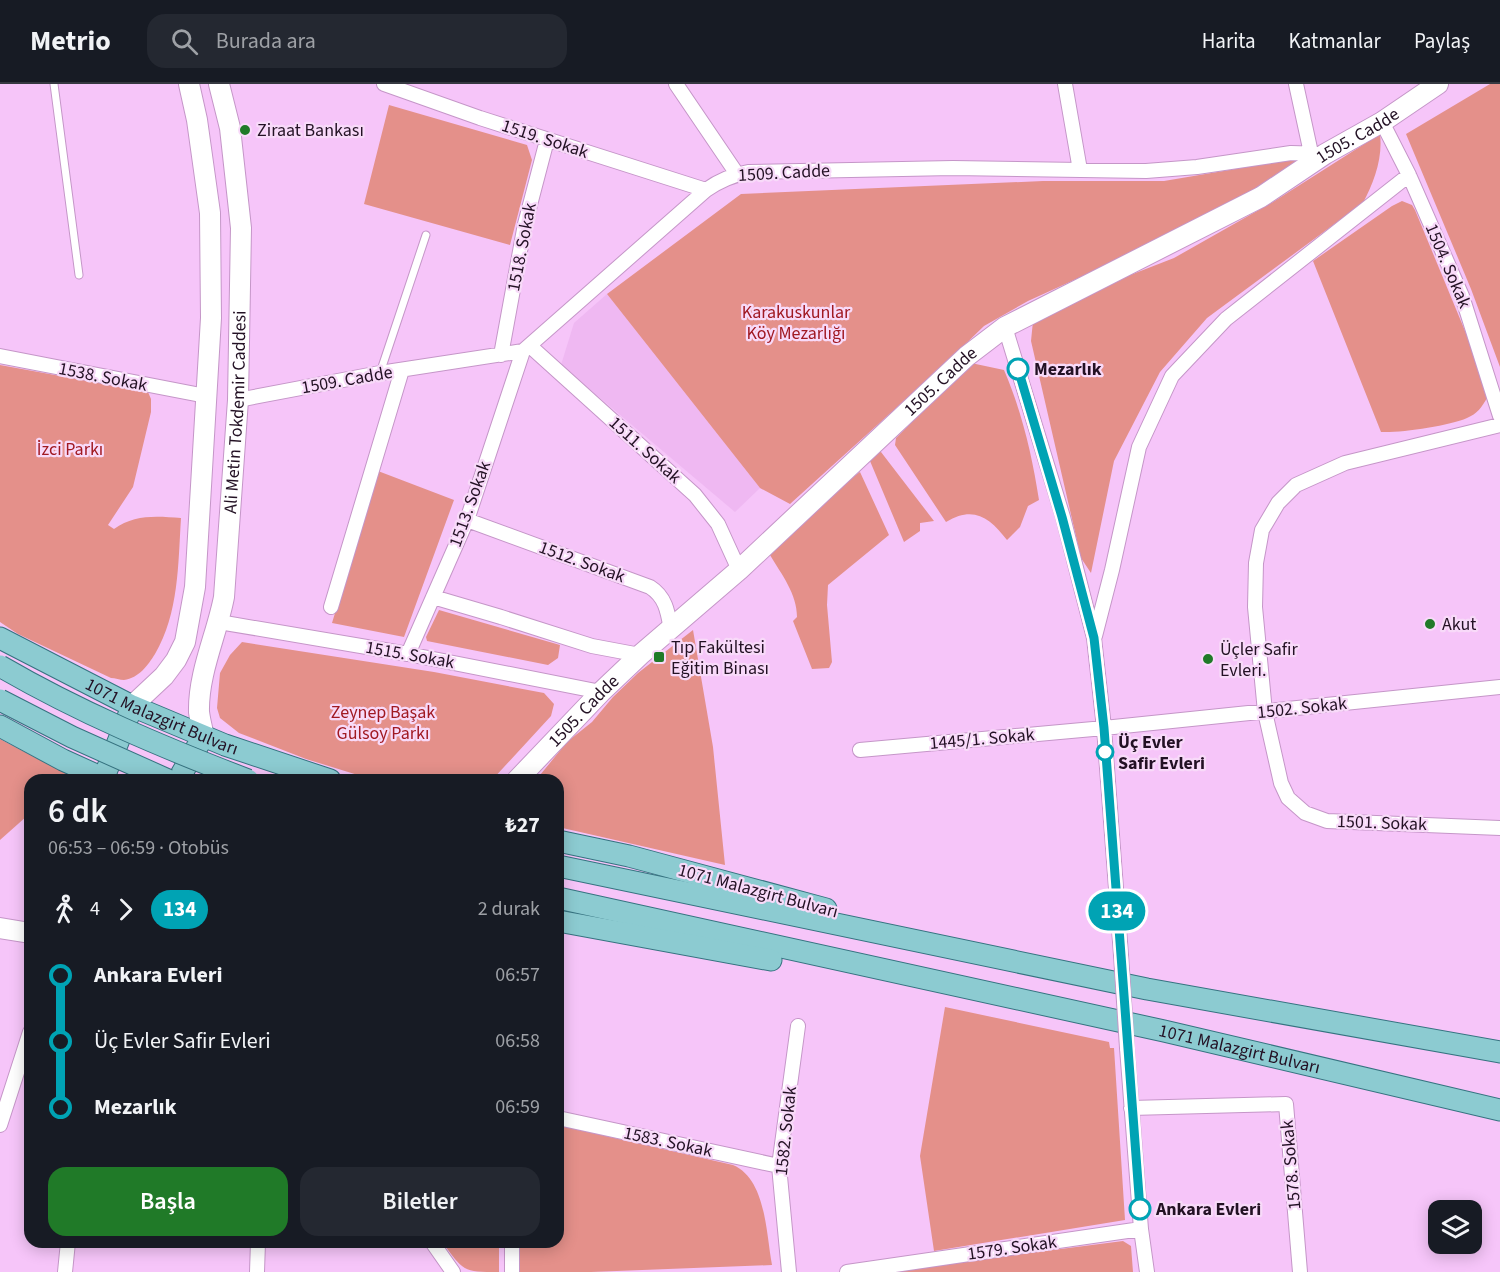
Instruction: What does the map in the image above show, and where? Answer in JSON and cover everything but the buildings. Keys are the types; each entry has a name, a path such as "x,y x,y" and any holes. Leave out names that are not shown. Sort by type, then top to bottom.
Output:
{"main road":[{"name":"Ali Metin Tokdemir Caddesi","path":"132,706 164,676 176,660 185,642 195,587 211,318 210,213 197,120 189,84"},
{"name":"Ali Metin Tokdemir Caddesi","path":"204,736 199,713 201,688 224,597 238,400 241,228 230,128 219,84"},
{"name":"1505. Cadde","path":"523,774 601,692 739,570 967,356 1005,327 1261,197 1318,153 1382,122 1438,84"},
{"name":"1071 Malazgirt Bulvarı","path":"0,638 132,706 204,736 313,774"},
{"name":"1071 Malazgirt Bulvarı","path":"0,666 106,722 162,747 232,774"},
{"path":"0,700 72,737 155,774"},
{"path":"106,774 132,706"},
{"path":"0,726 93,774"},
{"path":"182,774 204,736"},
{"name":"1071 Malazgirt Bulvarı","path":"564,842 628,856 887,925 955,950"},
{"name":"1071 Malazgirt Bulvarı","path":"564,867 1147,989 1500,1052"},
{"name":"1071 Malazgirt Bulvarı","path":"564,899 1175,1034 1500,1110"},
{"name":"1071 Malazgirt Bulvarı","path":"564,922 774,960 873,968"},
{"path":"0,928 24,932"}],"street":[{"name":"1519. Sokak","path":"384,84 547,140 706,190"},
{"path":"676,84 737,174"},
{"path":"1065,84 1080,170"},
{"path":"1296,84 1318,153"},
{"name":"1504. Sokak","path":"1382,122 1409,175 1462,296 1500,416"},
{"name":"1518. Sokak","path":"501,355 525,224 547,140"},
{"name":"1509. Cadde","path":"238,400 380,373 501,355 527,348 706,190 726,177 737,174 953,168 1169,170 1197,168 1271,156 1318,153"},
{"path":"1094,638 1112,570 1139,447 1172,376 1227,319 1409,175"},
{"path":"1005,327 1062,517 1094,638 1104,728 1131,1108 1147,1272"},
{"name":"1513. Sokak","path":"408,654 467,520 527,348"},
{"name":"1511. Sokak","path":"527,348 695,495 718,524 739,570"},
{"name":"1538. Sokak","path":"0,356 206,396"},
{"path":"331,607 402,370"},
{"name":"1501. Sokak","path":"1500,425 1345,463 1296,485 1278,503 1262,530 1256,563 1255,607 1265,712 1281,783 1288,798 1305,813 1327,821 1500,828"},
{"name":"1512. Sokak","path":"467,520 650,587 658,592 664,602 671,630"},
{"path":"433,597 501,616 592,646 640,656"},
{"name":"1515. Sokak","path":"219,622 408,654 601,692"},
{"name":"1502. Sokak","path":"1104,728 1500,687"},
{"name":"1445/1. Sokak","path":"860,750 1104,728"},
{"name":"1582. Sokak","path":"789,1272 779,1166 798,1026"},
{"path":"0,1125 24,1051"},
{"name":"1578. Sokak","path":"1131,1108 1286,1104 1300,1272"},
{"name":"1583. Sokak","path":"564,1119 779,1166"},
{"name":"1579. Sokak","path":"847,1272 1141,1229"},
{"path":"65,1272 67,1248"},
{"path":"257,1272 258,1248"},
{"path":"436,1248 453,1272"},
{"path":"512,1248 512,1272"}],"lane":[{"path":"54,84 79,275"},
{"path":"380,373 426,235"}],"shaded area":[{"path":"607,294 760,488 735,512 561,365 574,323"}],"green space":[{"path":"1490,84 1500,84 1500,367 1471,289 1406,134"},
{"path":"389,105 527,145 532,160 510,245 364,204"},
{"path":"1380,134 1377,170 1363,203 1207,318 1160,372 1114,461 1091,573 1081,558 1031,341 1033,321 1120,279 1174,258 1273,202"},
{"name":"Karakuskunlar Köy Mezarlığı","path":"1282,161 1296,161 1288,171 1162,240 1028,301 984,326 790,504 760,488 607,294 741,194 1043,181 1164,181"},
{"path":"1402,201 1412,205 1415,210 1475,355 1487,398 1476,412 1459,421 1425,428 1381,432 1313,261"},
{"path":"971,363 1004,370 1026,434 1033,467 1039,500 1028,506 1020,527 1007,540 988,520 981,516 965,515 946,522 895,445 896,438"},
{"name":"İzci Parkı","path":"0,365 148,392 151,399 151,412 133,487 108,525 114,529 138,518 181,518 178,571 173,605 163,638 146,667 129,679 111,678 18,634 0,622"},
{"path":"881,452 934,521 920,523 920,531 904,542 870,461 874,453"},
{"path":"378,471 454,500 404,637 332,623"},
{"path":"860,472 889,535 828,585 827,605 832,662 829,668 812,669 793,621 797,617 792,593 770,555 774,546 829,493"},
{"path":"439,610 560,645 558,658 548,665 427,641 426,637"},
{"path":"693,630 713,747 725,865 564,828 564,774 541,774 567,742 592,722 613,697 638,673"},
{"name":"Zeynep Başak Gülsoy Parkı","path":"242,642 434,672 544,693 554,704 551,716 498,774 355,774 306,759 239,733 220,718 217,708 220,673 230,655"},
{"path":"0,739 67,774 24,774 24,819 0,840"},
{"path":"945,1007 1109,1042 1110,1048 1114,1048 1125,1220 934,1251 920,1156"},
{"path":"564,1126 733,1165 744,1172 752,1182 763,1208 772,1265 591,1272 519,1272 518,1248 564,1248"},
{"path":"1123,1241 1131,1246 1133,1272 883,1272"},
{"path":"447,1248 499,1248 499,1272 471,1270 455,1259"}],"bus line":[{"name":"134","path":"1018,369 1062,517 1094,638 1104,728 1125,1037 1140,1209"}],"place":[{"name":"Ziraat Bankası","path":"245,130"},
{"name":"Mezarlık","path":"1018,369"},
{"name":"Akut","path":"1430,624"},
{"name":"Tıp Fakültesi Eğitim Binası","path":"659,657"},
{"name":"Üçler Safir Evleri.","path":"1208,659"},
{"name":"Üç Evler Safir Evleri","path":"1105,752"},
{"name":"Ankara Evleri","path":"1140,1209"}]}
